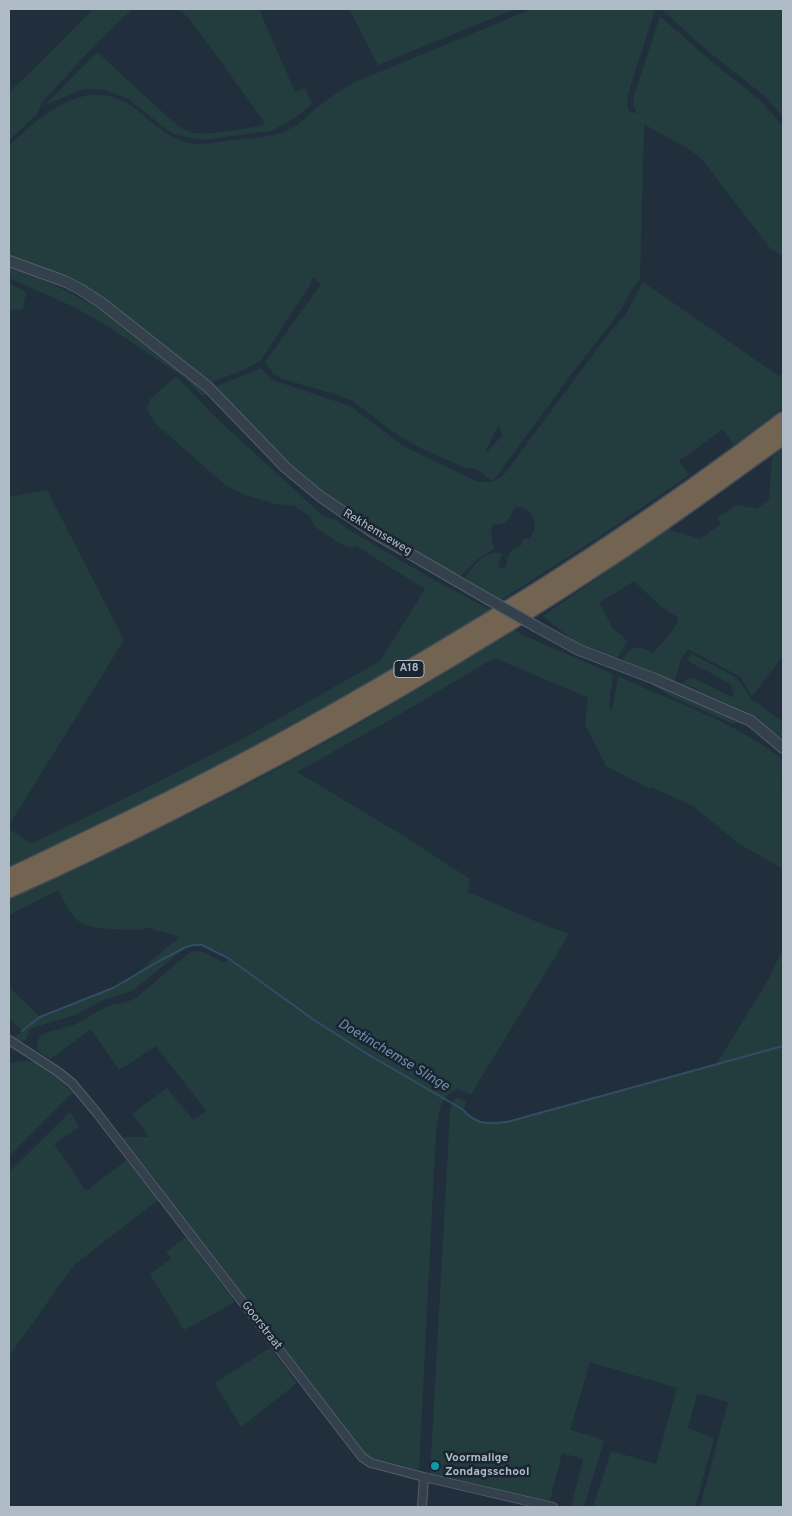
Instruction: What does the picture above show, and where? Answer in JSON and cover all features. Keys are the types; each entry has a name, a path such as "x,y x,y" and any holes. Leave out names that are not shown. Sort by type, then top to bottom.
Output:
{"highway":[{"name":"A18","path":"9,876 246,761 427,658 613,541 783,420"},
{"name":"A18","path":"9,890 146,825 247,774 436,668 618,553 693,502 783,436"}],"street":[{"name":"Rekhemseweg","path":"9,261 64,281 103,304 208,387 286,468 321,497 374,533 579,650 655,679 751,721 783,748"},
{"name":"Goorstraat","path":"9,1040 72,1083 362,1457 371,1463 424,1477 553,1507"},
{"path":"422,1507 424,1477"}],"green space":[{"path":"93,9 132,9 95,45 44,100 36,115 9,140 9,92"},
{"path":"178,9 259,9 295,92 305,88 312,104 296,117 271,131 203,140 174,134 127,98 105,90 88,89 79,91 45,105 97,52 179,127 187,131 216,133 264,125 265,123 190,19"},
{"path":"349,9 515,9 378,65"},
{"path":"532,9 654,9 628,94 627,104 629,111 637,114 633,104 634,96 660,16 705,56 762,102 783,127 783,257 770,248 702,159 687,148 644,124 640,279 621,310 493,481 476,469 466,468 418,447 389,429 353,401 283,379 274,374 265,362 321,284 312,277 310,285 261,360 246,369 207,384 122,313 9,257 9,146 37,121 68,101 85,96 102,95 119,99 171,136 187,143 203,144 261,137 287,130 298,124 326,100 353,83","holes":["499,426 502,436 484,455"]},
{"path":"661,9 783,9 783,117 766,97 709,52"},
{"path":"9,268 54,285 96,307 144,341 178,369 185,378 103,323 72,306 11,279 9,277"},
{"path":"643,282 779,376 783,374 783,408 734,445 723,429 679,461 689,475 599,537 501,600 465,578 476,564 486,556 496,552 502,553 498,567 505,569 508,557 512,551 522,545 522,540 530,538 534,531 535,522 528,511 516,507 504,523 492,525 491,533 494,549 478,559 461,576 352,513 322,491 284,459 215,387 261,368 272,380 350,406 405,447 478,482 492,482 503,476 610,332 626,314"},
{"path":"9,283 26,292 23,309 9,310"},
{"path":"176,377 213,415 323,516 336,520 349,530 427,576 492,611 361,689 276,736 142,805 9,868 9,829 31,844 246,737 380,661 425,589 356,546 349,548 339,543 318,529 310,516 294,506 275,504 246,495 223,483 157,425 148,412 150,399"},
{"path":"185,378 195,382 206,394 202,396"},
{"path":"783,448 783,656 752,696 741,678 737,675 688,649 680,660 675,681 623,660 629,651 636,648 653,653 671,633 678,620 677,617 659,605 634,581 599,603 614,630 623,636 627,642 617,658 579,645 543,616 668,529 700,539 721,524 718,517 736,505 757,509 769,499 772,457"},
{"path":"47,490 124,640 9,825 9,497"},
{"path":"514,630 613,674 609,705 612,712 618,676 724,723 745,734 783,760 781,785 783,792 783,869 738,843 693,806 651,787 650,789 606,766 585,724 587,697 494,658 397,716 297,772 402,835 470,879 468,892 569,934 471,1094 457,1089 450,1093 440,1107 435,1151 419,1470 373,1458 365,1453 122,1137 149,1137 132,1114 167,1088 193,1120 206,1111 156,1046 119,1070 91,1029 50,1059 38,1051 37,1043 40,1036 74,1025 104,1008 136,998 189,953 194,951 203,952 224,963 228,958 213,949 203,946 186,947 132,991 103,1000 75,1015 32,1028 26,1040 20,1043 13,1039 22,1031 9,1018 9,987 40,1017 43,1017 113,988 129,979 180,937 144,927 142,930 117,929 99,928 83,924 72,914 58,890 9,915 9,899 227,795 313,750"},
{"path":"692,654 737,678 751,699 783,722 783,739 744,711 682,683 693,678 734,697 731,684 690,662 688,659"},
{"path":"640,676 720,710 741,722 733,724 670,696"},
{"path":"783,949 783,1507 700,1507 728,1402 697,1393 688,1428 714,1438 695,1507 593,1507 611,1451 656,1464 677,1388 590,1362 570,1430 604,1440 584,1507 571,1507 583,1459 562,1453 549,1504 430,1475 450,1113 454,1099 458,1098 466,1102 463,1109 478,1121 488,1123 507,1122 717,1063 767,982"},
{"path":"26,1061 40,1064 73,1092 10,1155 9,1063"},
{"path":"70,1112 79,1127 54,1144 86,1191 127,1160 158,1200 74,1265 9,1356 9,1172"},
{"path":"186,1237 235,1302 184,1330 150,1274 171,1259 166,1252"},
{"path":"270,1348 297,1383 241,1427 215,1383"}],"waterway":[{"name":"Doetinchemse Slinge","path":"22,1031 40,1017 113,988 186,947 202,945 228,958 314,1020 369,1055 462,1109 477,1121 482,1122 507,1122 783,1046"}],"place":[{"name":"Voormalige Zondagsschool","path":"435,1466"}]}
